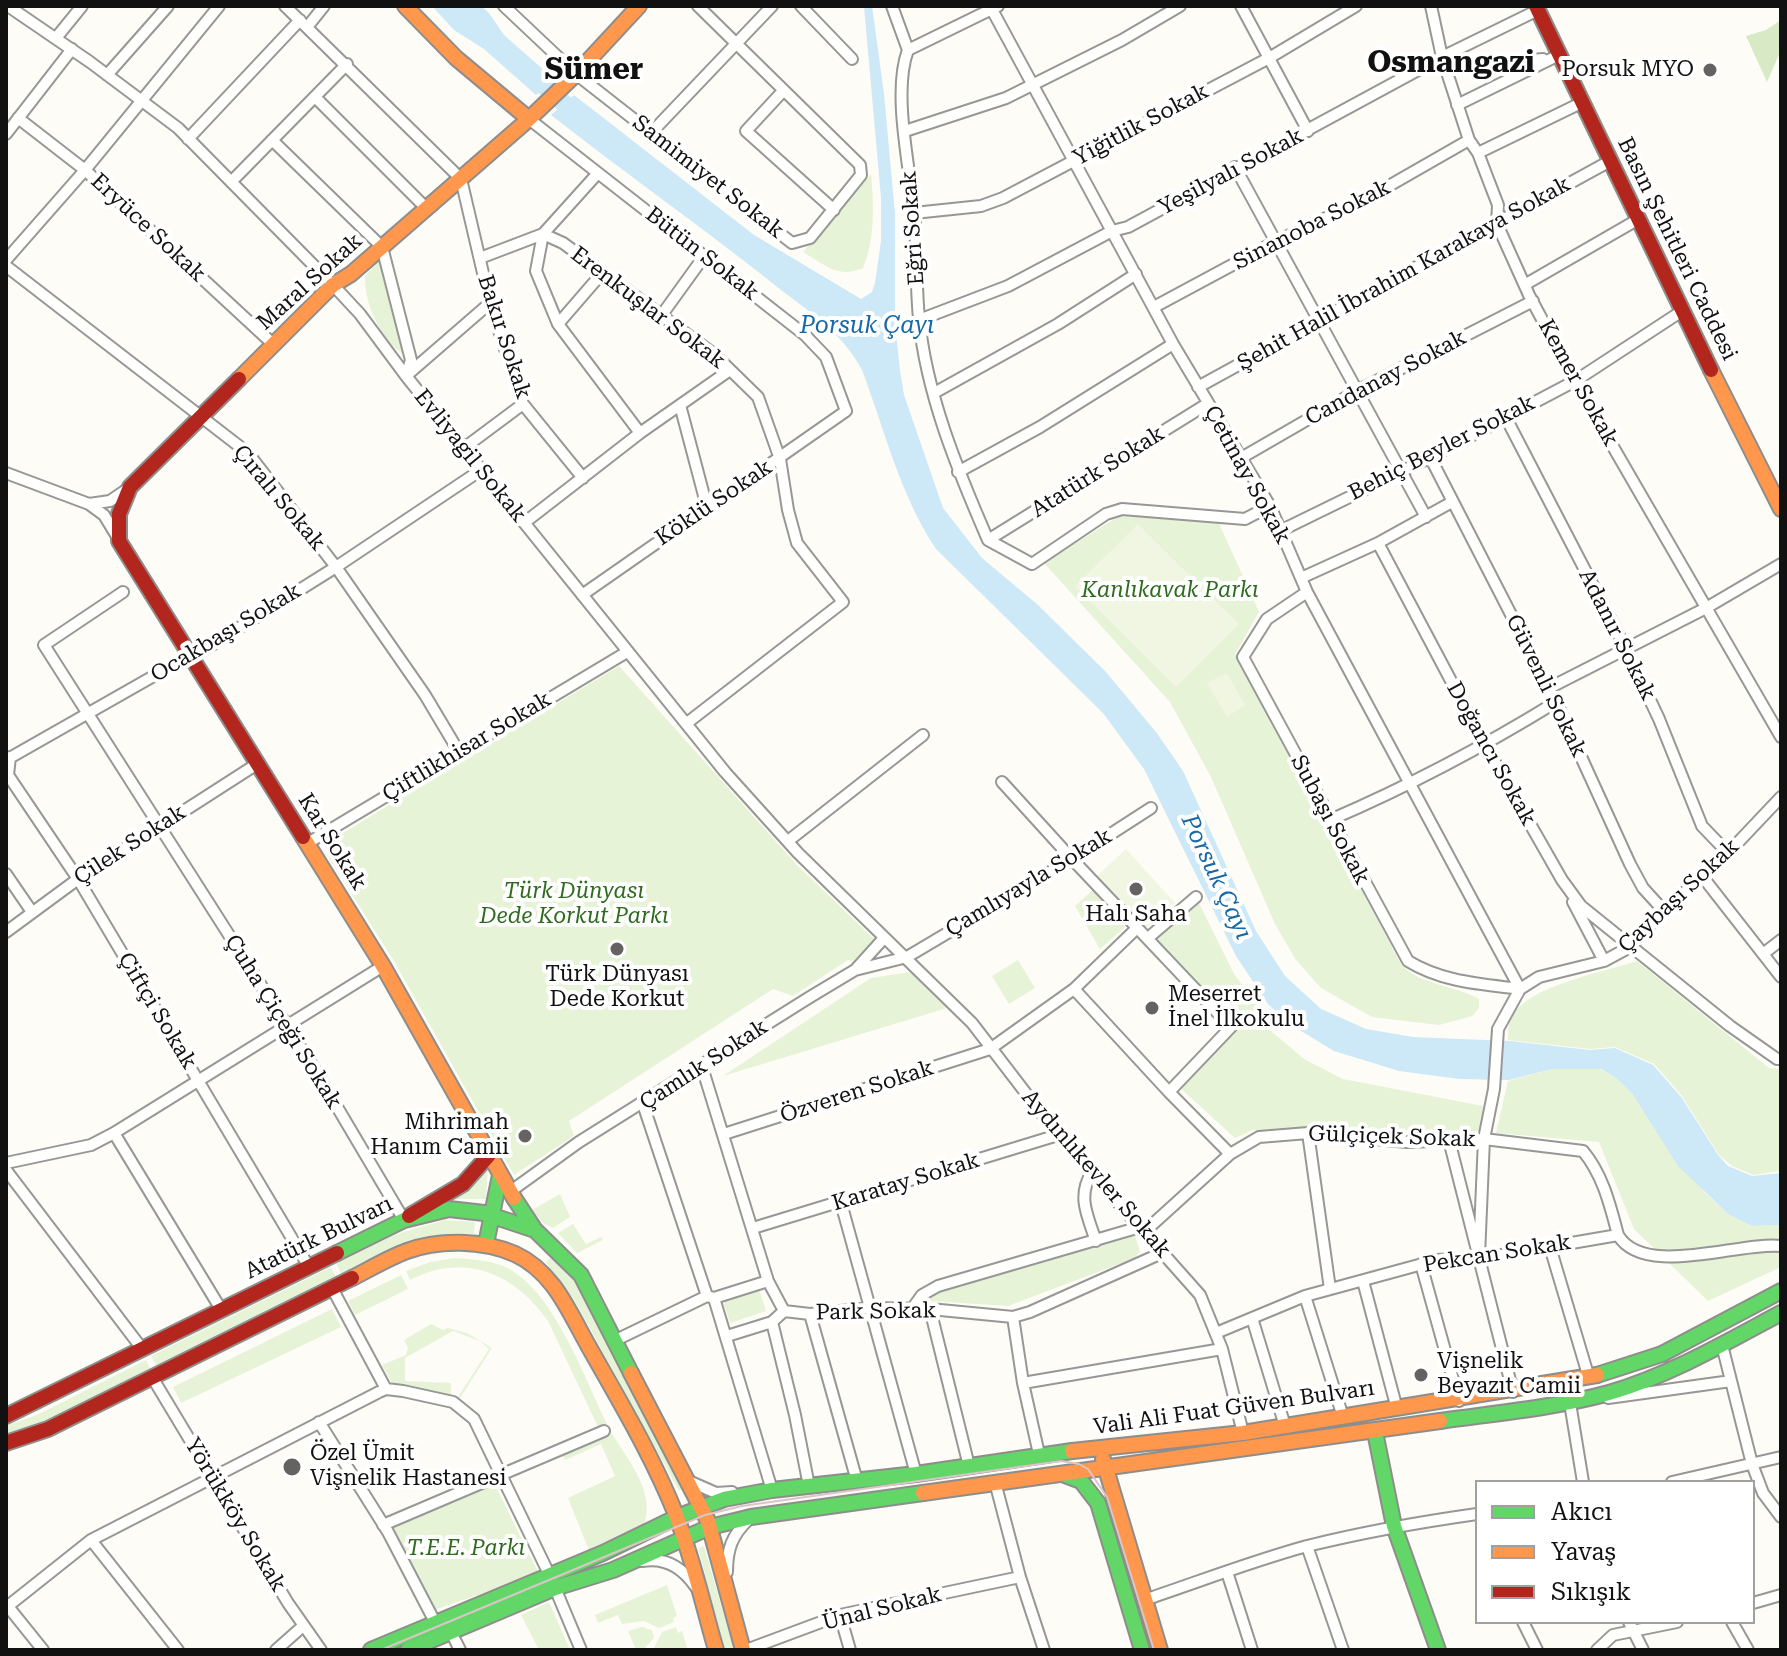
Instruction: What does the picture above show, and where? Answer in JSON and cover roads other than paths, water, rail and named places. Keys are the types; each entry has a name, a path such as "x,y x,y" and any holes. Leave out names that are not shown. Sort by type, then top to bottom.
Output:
{"main road":[{"path":"405,6 456,58 529,119"},
{"name":"Maral Sokak","path":"130,487 333,285 351,274 529,119 639,6"},
{"name":"Basın Şehitleri Caddesi","path":"1537,8 1554,57 1583,102 1637,220 1781,509"},
{"path":"119,541 119,514 130,487"},
{"name":"Kar Sokak","path":"119,541 383,966 500,1175 535,1230"},
{"path":"404,1220 461,1186 479,1171 489,1155"},
{"path":"486,1244 500,1175"},
{"name":"Atatürk Bulvarı","path":"6,1416 404,1220 449,1209 492,1216 535,1230 581,1275 710,1527 745,1650"},
{"path":"533,1264 548,1242"},
{"path":"6,1443 48,1429 407,1251 437,1244 486,1244 533,1264 558,1292 629,1418 677,1517 716,1650"},
{"name":"Vali Ali Fuat Güven Bulvarı","path":"553,1582 613,1570 710,1527 751,1517 1091,1468 1098,1457 1114,1447 1243,1433 1589,1378 1662,1354 1781,1291"},
{"name":"Vali Ali Fuat Güven Bulvarı","path":"553,1582 677,1517 701,1507 765,1491 916,1474 1039,1454 1098,1457 1375,1432 1570,1403 1676,1369 1781,1313"},
{"path":"1375,1432 1394,1526 1438,1650"},
{"path":"1098,1457 1160,1650"},
{"path":"1091,1468 1092,1494"},
{"path":"1057,1474 1076,1477 1087,1485 1098,1503 1142,1650"},
{"path":"371,1650 553,1582"},
{"path":"408,1650 553,1582"}],"street":[{"path":"56,38 82,6"},
{"path":"107,75 168,6"},
{"path":"6,260 85,170 219,6"},
{"path":"285,6 461,179"},
{"path":"188,139 324,6"},
{"name":"Samimiyet Sokak","path":"504,6 576,74 792,243 810,238 861,175 860,165 783,91"},
{"path":"698,6 783,91 746,131 834,210"},
{"path":"651,133 772,6"},
{"path":"801,6 852,59"},
{"path":"892,6 908,50 993,7"},
{"path":"905,131 1006,98 1122,40 1180,6"},
{"path":"1241,6 1308,131"},
{"name":"Yiğitlik Sokak","path":"914,213 981,206 1003,198 1269,58 1356,6"},
{"name":"Kemer Sokak","path":"1431,6 1457,105 1498,205 1497,224 1533,301 1575,381 1781,737"},
{"name":"Çetinay Sokak","path":"993,7 1173,344 1270,506 1307,592 1520,989"},
{"name":"Evliyagil Sokak","path":"9,8 72,49 188,139 333,285 360,314 406,376 725,772 788,841 894,947"},
{"name":"Yeşilyalı Sokak","path":"919,320 1036,274 1235,167 1444,63 1537,8"},
{"path":"6,134 72,49"},
{"name":"Eğri Sokak","path":"908,50 902,65 919,320 934,393 958,472 988,540"},
{"path":"1444,63 1554,57"},
{"path":"1457,105 1554,57"},
{"path":"231,182 347,64"},
{"path":"315,97 427,209"},
{"path":"1478,153 1583,102"},
{"name":"Eryüce Sokak","path":"18,118 85,170 273,344"},
{"name":"Bütün Sokak","path":"529,119 805,335 826,357 846,411"},
{"path":"272,140 382,247 411,360 406,376"},
{"name":"Sinanoba Sokak","path":"1154,307 1275,242 1366,199 1469,140"},
{"name":"Şehit Halil İbrahim Karakaya Sokak","path":"1198,387 1610,161"},
{"path":"1235,167 1426,517"},
{"path":"480,258 543,234 598,173"},
{"name":"Bakır Sokak","path":"461,179 490,303 523,404 583,478"},
{"path":"1526,284 1637,220"},
{"path":"543,234 536,271 558,324 640,433"},
{"name":"Erenkuşlar Sokak","path":"543,234 563,243 715,355 758,397 780,459 797,543 843,602 687,723"},
{"path":"661,316 705,255"},
{"name":"Çıralı Sokak","path":"6,266 248,453 336,567 425,695 459,752"},
{"path":"558,324 603,272"},
{"path":"934,393 1058,324 1136,274"},
{"name":"Candanay Sokak","path":"1241,458 1357,391 1533,301"},
{"path":"406,376 490,303"},
{"name":"Behiç Beyler Sokak","path":"1282,530 1575,381 1682,311"},
{"path":"958,472 1040,427 1173,344"},
{"path":"524,523 640,433 730,370"},
{"path":"464,448 523,404"},
{"name":"Atatürk Sokak","path":"988,540 1207,404"},
{"path":"680,405 707,507"},
{"name":"Köklü Sokak","path":"582,595 846,411"},
{"name":"Adanır Sokak","path":"1505,416 1626,649 1659,719 1702,826 1728,853"},
{"name":"Güvenli Sokak","path":"1430,457 1556,702 1630,864 1643,888 1664,911"},
{"name":"Ocakbaşı Sokak","path":"8,759 173,665 191,658 336,567 481,470"},
{"path":"6,473 89,504 110,501 130,487"},
{"path":"1301,578 1378,543 1452,502"},
{"name":"Kar Sokak","path":"89,504 104,515 119,541"},
{"path":"988,540 1032,564 1106,514 1122,509 1245,519 1270,506"},
{"name":"Doğancı Sokak","path":"1378,543 1485,745 1562,880 1581,906 1730,1026 1781,1059"},
{"path":"1549,688 1706,608 1781,564"},
{"name":"Çuha Çiçeği Sokak","path":"123,592 44,645 287,1026 404,1220"},
{"name":"Subaşı Sokak","path":"1307,592 1267,619 1243,657 1330,820 1408,961 1447,979 1520,989"},
{"name":"Çiftlikhisar Sokak","path":"308,843 627,652"},
{"path":"1330,820 1410,785 1556,702"},
{"path":"788,841 923,735"},
{"name":"Çiftçi Sokak","path":"8,759 8,775 78,879 309,1267"},
{"name":"Çilek Sokak","path":"6,932 78,879 257,764"},
{"path":"1002,782 1231,1027 1169,1092"},
{"name":"Çaybaşı Sokak","path":"1520,989 1539,977 1604,961 1630,947 1781,797"},
{"name":"Çamlıyayla Sokak","path":"907,957 1151,808"},
{"path":"6,874 32,912"},
{"path":"1702,876 1781,977"},
{"path":"1562,880 1604,961"},
{"path":"1148,938 1196,897"},
{"name":"Özveren Sokak","path":"724,1134 990,1049 1074,989 1137,928"},
{"path":"855,970 884,938"},
{"path":"1763,954 1781,940"},
{"name":"Aydınlıkevler Sokak","path":"894,947 972,1023 1058,1135 1200,1295 1222,1349 1243,1433"},
{"name":"Çamlık Sokak","path":"512,1194 579,1142 798,1004 855,970 907,957"},
{"path":"6,1163 91,1145 114,1133 383,966"},
{"path":"1074,989 1230,1154"},
{"path":"1479,1256 1484,1139 1494,1089 1498,1029 1520,989"},
{"name":"Park Sokak","path":"702,1067 768,1281 784,1311 810,1314 871,1308 930,1309 1013,1317 1164,1252"},
{"path":"643,1104 710,1297 727,1336 765,1491 716,1493 692,1484 678,1463"},
{"path":"114,1133 222,1311"},
{"path":"1308,1133 1330,1289"},
{"name":"Gülçiçek Sokak","path":"1142,1229 1230,1154 1259,1137 1308,1133 1407,1142 1484,1139 1583,1151 1595,1166 1618,1235"},
{"name":"Karatay Sokak","path":"753,1228 1058,1135"},
{"path":"1449,1140 1513,1392"},
{"path":"6,1170 143,1350"},
{"path":"1092,1172 1083,1186 1086,1210 1096,1241"},
{"path":"841,1203 916,1474"},
{"path":"912,1309 922,1295 938,1286 1142,1229"},
{"path":"1618,1235 1622,1241 1646,1255 1781,1246"},
{"name":"Pekcan Sokak","path":"1216,1333 1305,1296 1437,1260 1550,1247 1618,1235"},
{"path":"1550,1247 1589,1378"},
{"path":"1421,1264 1459,1401"},
{"path":"616,1340 710,1297 768,1281"},
{"path":"1363,1281 1397,1409"},
{"path":"332,1288 386,1389"},
{"path":"1305,1296 1343,1417"},
{"path":"930,1309 969,1466"},
{"path":"727,1336 772,1322 784,1311"},
{"path":"810,1314 857,1481"},
{"path":"1013,1317 1023,1383 1039,1454"},
{"path":"1252,1318 1285,1426"},
{"path":"772,1322 809,1486"},
{"path":"1722,1345 1752,1464 1763,1493 1781,1517"},
{"path":"1023,1383 1222,1349"},
{"name":"Yörükköy Sokak","path":"152,1377 210,1477 321,1650"},
{"path":"1583,1480 1570,1403 1731,1381"},
{"path":"43,1650 7,1605 91,1540 386,1389 453,1402 474,1419 553,1582 581,1650"},
{"path":"319,1422 383,1525 436,1624"},
{"path":"383,1525 604,1431"},
{"path":"1681,1480 1781,1457"},
{"path":"995,1482 1020,1577 1044,1650"},
{"path":"1144,1600 1307,1546 1394,1526 1475,1514"},
{"path":"729,1598 729,1547 734,1536 751,1517"},
{"path":"91,1540 178,1650"},
{"path":"1307,1546 1343,1650"},
{"path":"613,1570 656,1559 683,1571 699,1591"},
{"path":"1227,1572 1252,1650"},
{"name":"Ünal Sokak","path":"745,1650 840,1615 1020,1577"},
{"path":"1755,1602 1781,1595"},
{"path":"840,1615 850,1650"},
{"path":"1524,1624 1537,1650"},
{"path":"1597,1650 1613,1635 1631,1627 1659,1624"},
{"path":"1733,1624 1748,1650"},
{"path":"276,1650 303,1626"},
{"path":"1631,1627 1643,1650"},
{"path":"451,1632 460,1650"}],"water":[{"path":"432,6 481,6 504,35 554,79 536,95 484,49 454,30"},
{"name":"Porsuk Çayı","path":"864,6 872,6 884,94 895,214 895,324 900,371 904,395 943,508 982,558 1038,605 1105,671 1156,732 1183,771 1256,931 1285,976 1321,1009 1366,1029 1413,1037 1510,1041 1590,1050 1615,1048 1653,1065 1682,1098 1728,1166 1752,1176 1781,1173 1781,1225 1752,1226 1728,1214 1678,1166 1632,1093 1601,1069 1552,1069 1509,1080 1460,1079 1399,1071 1334,1051 1288,1023 1268,1004 1236,956 1144,769 1103,713 936,549 912,507 862,370 845,345 812,314 551,115 574,95 754,235 861,299 872,292 881,241 881,198"}],"waterway":[{"name":"Porsuk Çayı","path":"529,73 582,119"}],"tram line":[{"path":"381,1650 705,1515 742,1506 1061,1461 1088,1469 1107,1497 1154,1650"}],"place":[{"name":"Porsuk MYO","path":"1710,70"},
{"name":"Halı Saha","path":"1136,889"},
{"name":"Türk Dünyası Dede Korkut","path":"617,949"},
{"name":"Meserret İnel İlkokulu","path":"1152,1008"},
{"name":"Mihrimah Hanım Camii","path":"525,1136"},
{"name":"Vişnelik Beyazıt Camii","path":"1421,1375"},
{"name":"Özel Ümit Vişnelik Hastanesi","path":"292,1467"}],"district":[{"name":"Osmangazi","path":"1451,63"},
{"name":"Sümer","path":"594,70"}],"park label":[{"name":"Kanlıkavak Parkı","path":"1170,591"},
{"name":"Türk Dünyası Dede Korkut Parkı","path":"574,904"},
{"name":"T.E.E. Parkı","path":"466,1549"}]}
